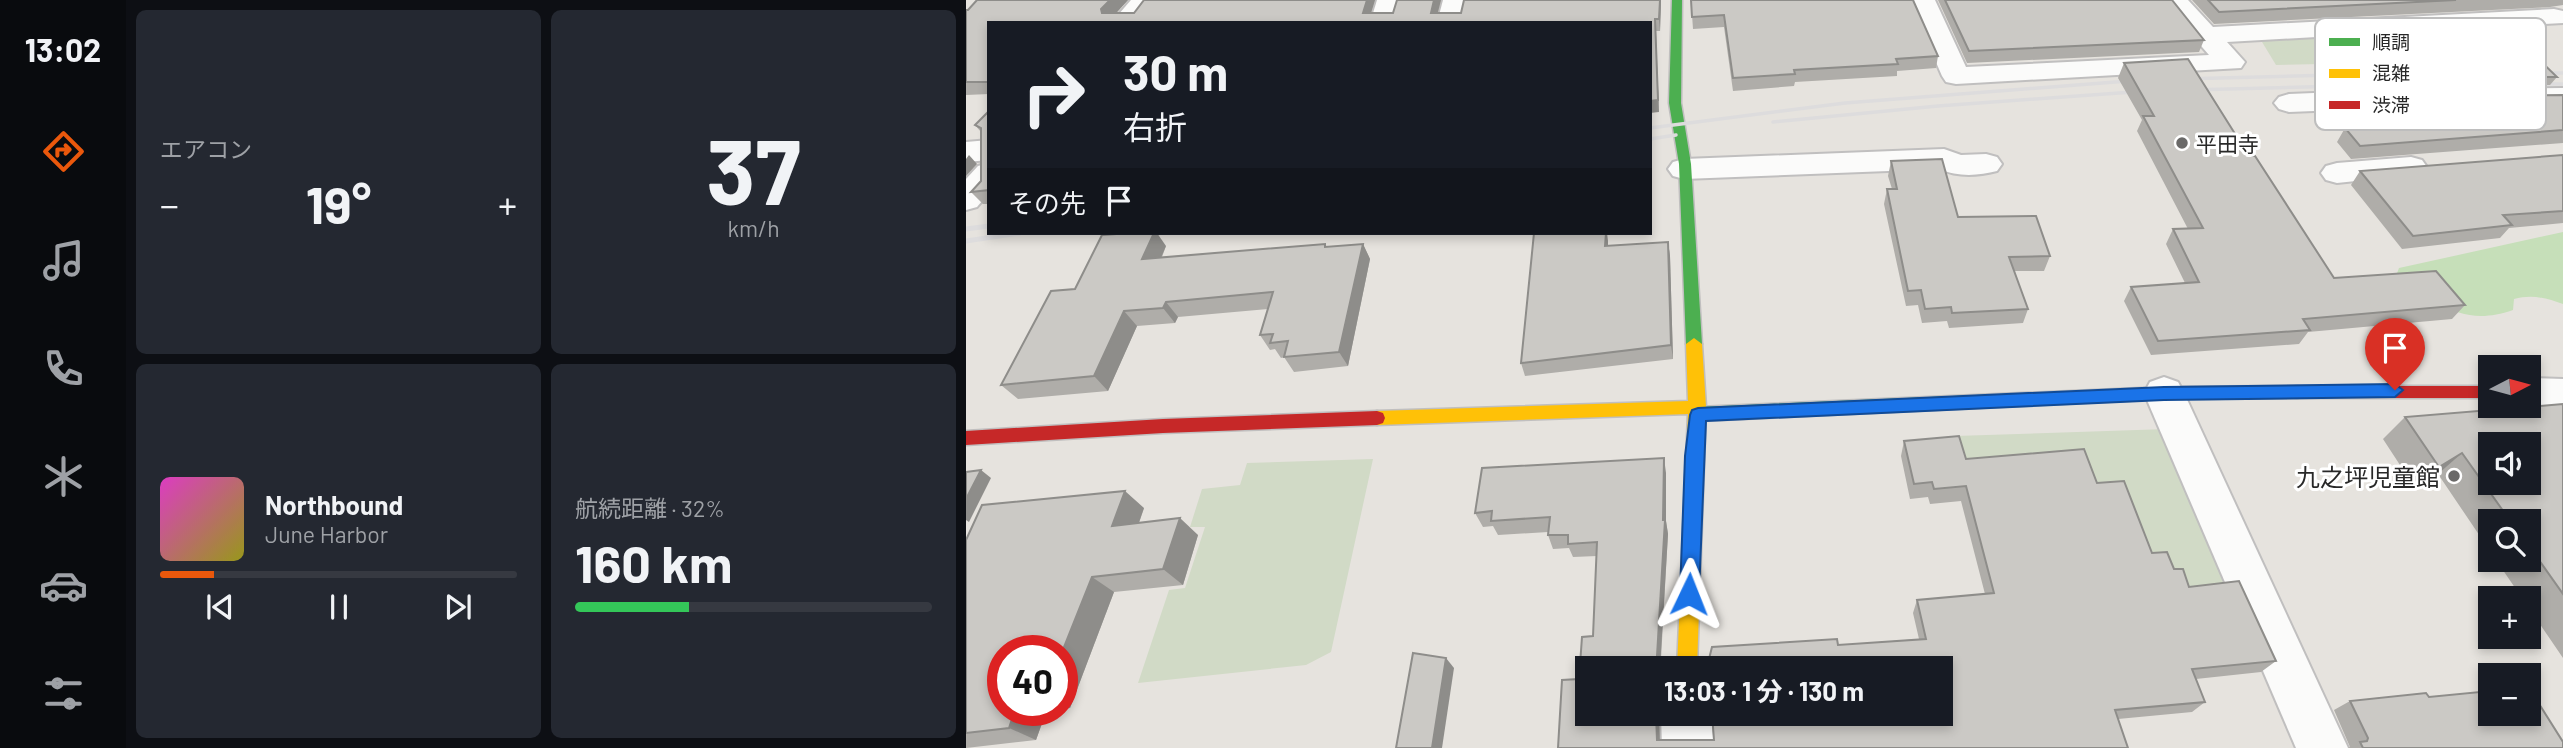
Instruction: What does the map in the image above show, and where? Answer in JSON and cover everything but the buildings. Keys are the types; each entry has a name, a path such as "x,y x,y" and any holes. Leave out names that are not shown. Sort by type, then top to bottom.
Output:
{"street":[{"path":"1126,21 1144,0"},
{"path":"1384,21 1390,0"},
{"path":"1451,21 1456,0"},
{"path":"1677,0 1674,96 1684,169 1698,411 1687,656"},
{"path":"1922,0 1956,76 2231,62 2174,0"},
{"path":"2486,18 2552,14"},
{"path":"2207,35 2315,28"},
{"path":"2289,103 2315,102"},
{"path":"966,152 987,150"},
{"path":"1684,169 1944,159 1957,165 1986,164"},
{"path":"2337,173 2444,165"},
{"path":"966,200 987,175"},
{"path":"966,438 1163,426 1698,411 2164,393 2478,391"},
{"path":"2164,393 2322,748"},
{"path":"2541,394 2563,395"},
{"path":"1687,726 1688,748"}],"green space":[{"path":"2315,34 2315,64 2276,65 2259,37"},
{"path":"2563,232 2563,304 2545,298 2527,297 2514,299 2513,310 2495,315 2464,314 2438,303 2396,276 2399,268"},
{"path":"2167,429 2236,588 2179,593 1966,471 1955,436"},
{"path":"1373,459 1331,652 1306,665 1138,683 1169,590 1185,588 1205,527 1190,527 1202,489 1240,485 1247,463"}],"railway":[{"path":"2546,73 2563,73"},
{"path":"2180,79 2315,75"},
{"path":"1652,128 1845,103 2141,80"},
{"path":"2546,84 2563,84"},
{"path":"2189,90 2315,87"},
{"path":"1773,122 1938,106 2147,91"},
{"path":"1652,139 1676,135"},
{"path":"966,229 987,226"},
{"path":"966,241 1006,235"}],"traffic: fast":[{"path":"1677,0 1675,103 1685,164 1694,344"},
{"path":"1698,414 2164,393 2297,392"}],"traffic: slow":[{"path":"1687,656 1695,465 1694,344"},
{"path":"1377,418 1698,407"}],"traffic: jam":[{"path":"2297,392 2478,392"},
{"path":"966,438 1163,426 1377,418"}],"place":[{"name":"平田寺","path":"2182,143"},
{"name":"九之坪児童館","path":"2454,476"}],"route":[{"path":"1689,594 1698,415 2164,393 2395,390"}]}
